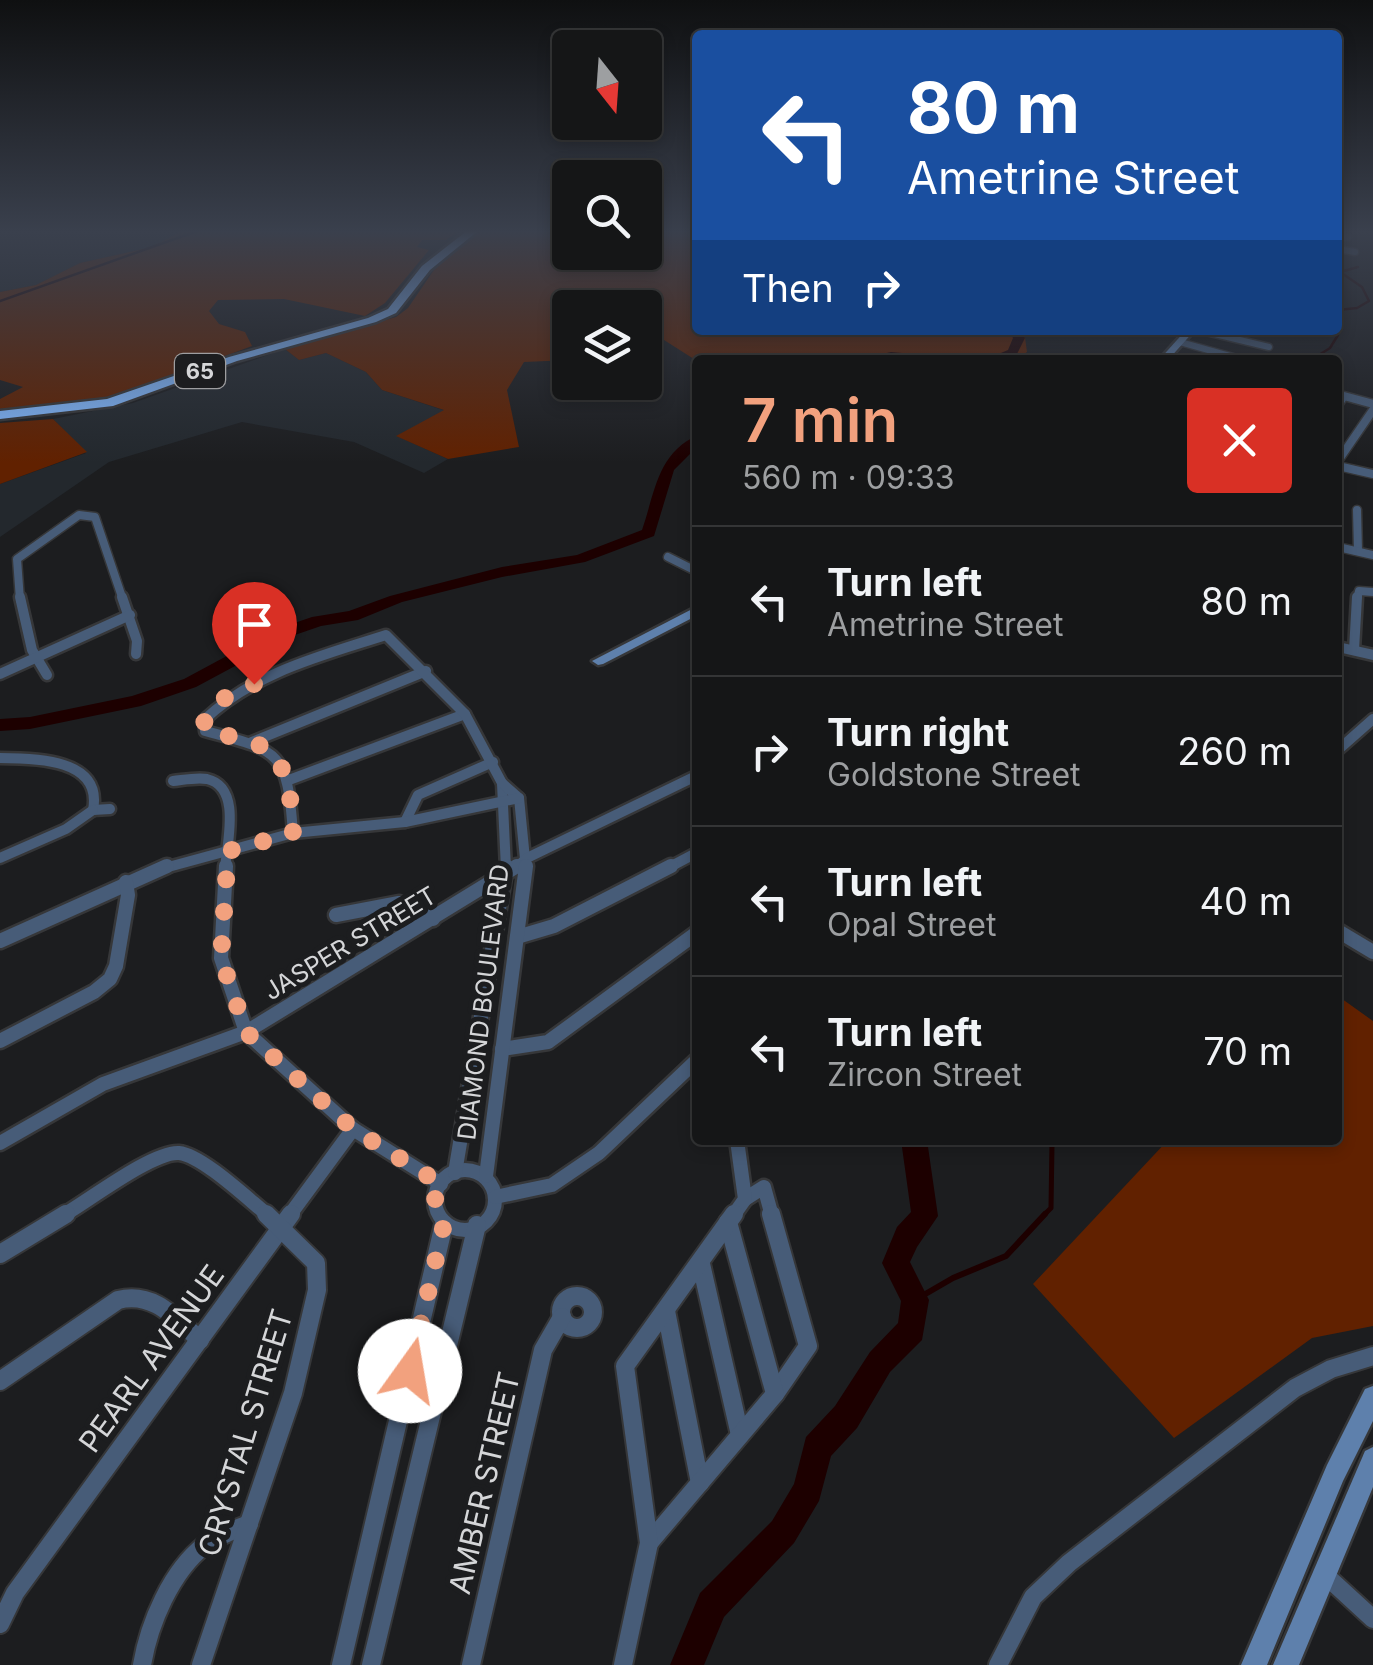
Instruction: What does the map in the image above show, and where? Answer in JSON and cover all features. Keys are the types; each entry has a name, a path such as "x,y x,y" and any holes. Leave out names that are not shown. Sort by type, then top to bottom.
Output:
{"highway":[{"name":"65","path":"0,415 109,404 246,354 372,320 395,308"}],"main road":[{"path":"1168,355 1189,335"},
{"path":"598,662 692,613"},
{"path":"1254,1665 1335,1473 1373,1398"},
{"path":"1286,1665 1371,1467"}],"street":[{"path":"1217,335 1269,347"},
{"path":"1180,342 1226,355"},
{"path":"1342,399 1344,396 1373,407 1342,457"},
{"path":"1342,465 1373,474"},
{"path":"1356,510 1358,552"},
{"path":"47,675 34,659 16,559 73,518 86,514 96,517 138,641 136,654"},
{"path":"1342,548 1373,555"},
{"path":"668,557 692,569"},
{"path":"1354,650 1357,594 1373,592"},
{"path":"0,674 130,614"},
{"name":"DIAMOND BOULEVARD","path":"252,742 206,731 204,720 223,699 285,670 386,635 466,714 502,783 519,798 527,858 486,1176"},
{"path":"1342,648 1373,655"},
{"path":"252,742 426,672"},
{"path":"289,780 466,714"},
{"path":"1342,746 1373,719"},
{"path":"252,742 277,758 289,780 293,833"},
{"path":"0,758 40,759 72,767 95,791 93,810"},
{"path":"405,822 418,795 493,762"},
{"name":"JASPER STREET","path":"0,1143 104,1084 246,1032 504,877 527,858 692,778"},
{"path":"173,781 206,780 223,787 229,799 221,958 246,1032 353,1129 441,1184"},
{"name":"DIAMOND BOULEVARD","path":"455,1173 507,862 500,804 502,783"},
{"path":"0,941 183,860 293,833 405,822 519,798"},
{"path":"0,858 66,829 93,810 110,809"},
{"path":"517,937 554,926 692,855"},
{"path":"0,1041 94,992 110,979 116,966 128,895 126,882"},
{"path":"336,915 404,902 416,904 434,920"},
{"path":"1342,933 1373,952"},
{"path":"502,1049 548,1042 692,936"},
{"path":"494,1197 552,1185 599,1154 692,1064"},
{"name":"PEARL AVENUE","path":"0,1624 15,1593 353,1129"},
{"path":"738,1145 745,1198"},
{"name":"CRYSTAL STREET","path":"0,1254 157,1159 178,1152 194,1159 313,1257 319,1284 291,1402 201,1665"},
{"path":"341,1665 444,1224 434,1202 441,1184 455,1173 471,1170 486,1176 494,1197 490,1212 477,1225 461,1229 444,1224"},
{"path":"622,1665 649,1543 624,1378 630,1354 701,1264 745,1198 764,1187 808,1346 775,1394 649,1543"},
{"path":"728,1222 775,1394"},
{"path":"371,1665 477,1225"},
{"path":"701,1264 740,1435"},
{"path":"0,1381 134,1293 149,1298 200,1340"},
{"path":"666,1311 700,1483"},
{"name":"AMBER STREET","path":"471,1665 544,1350 562,1316"},
{"path":"998,1665 1034,1597 1069,1562 1295,1388 1330,1369 1373,1356"},
{"path":"142,1665 152,1623 200,1550 249,1524"},
{"path":"1324,1573 1373,1619"}],"shaded area":[{"path":"0,308 212,308 209,311 219,324 245,332 252,346 123,394 88,402 0,409 0,399 23,387 0,380"},
{"path":"325,308 378,308 365,316"},
{"path":"408,308 552,308 552,361 524,362 507,390 519,447 448,459 396,436 444,410 382,390 366,372 326,353 299,360 285,349 396,317"},
{"path":"662,308 692,308 692,335 1025,335 1027,352 692,358 664,340"},
{"path":"285,349 299,360 326,353 366,372 382,390 446,411 397,436 448,459 424,473 354,442 242,422 109,462 0,537 0,484 86,453 53,419 133,403"},
{"path":"53,419 87,452 0,484 0,423"},
{"path":"1342,999 1373,1021 1373,1326 1312,1338 1174,1438 1033,1284 1163,1145 1342,1145"}],"waterway":[{"path":"1342,310 1358,308"},
{"path":"1004,355 1013,352 1017,335"},
{"path":"1319,355 1330,348 1338,335"},
{"path":"0,725 30,723 135,702 190,683 283,633 318,621 352,616 396,599 502,572 580,559 649,533 667,470 692,443"},
{"path":"687,1665 712,1605 783,1532 808,1490 817,1448 846,1417 880,1362 912,1330 915,1300 896,1263 907,1237 925,1216 915,1145"},
{"path":"1045,1214 1051,1208 1052,1145"},
{"path":"915,1300 953,1278 1006,1256 1045,1214"}],"route":[{"path":"254,684 223,699 204,720 206,731 252,742 277,758 289,780 293,833 228,851 221,958 246,1032 353,1129 441,1184 434,1202 444,1224 410,1371"}]}
